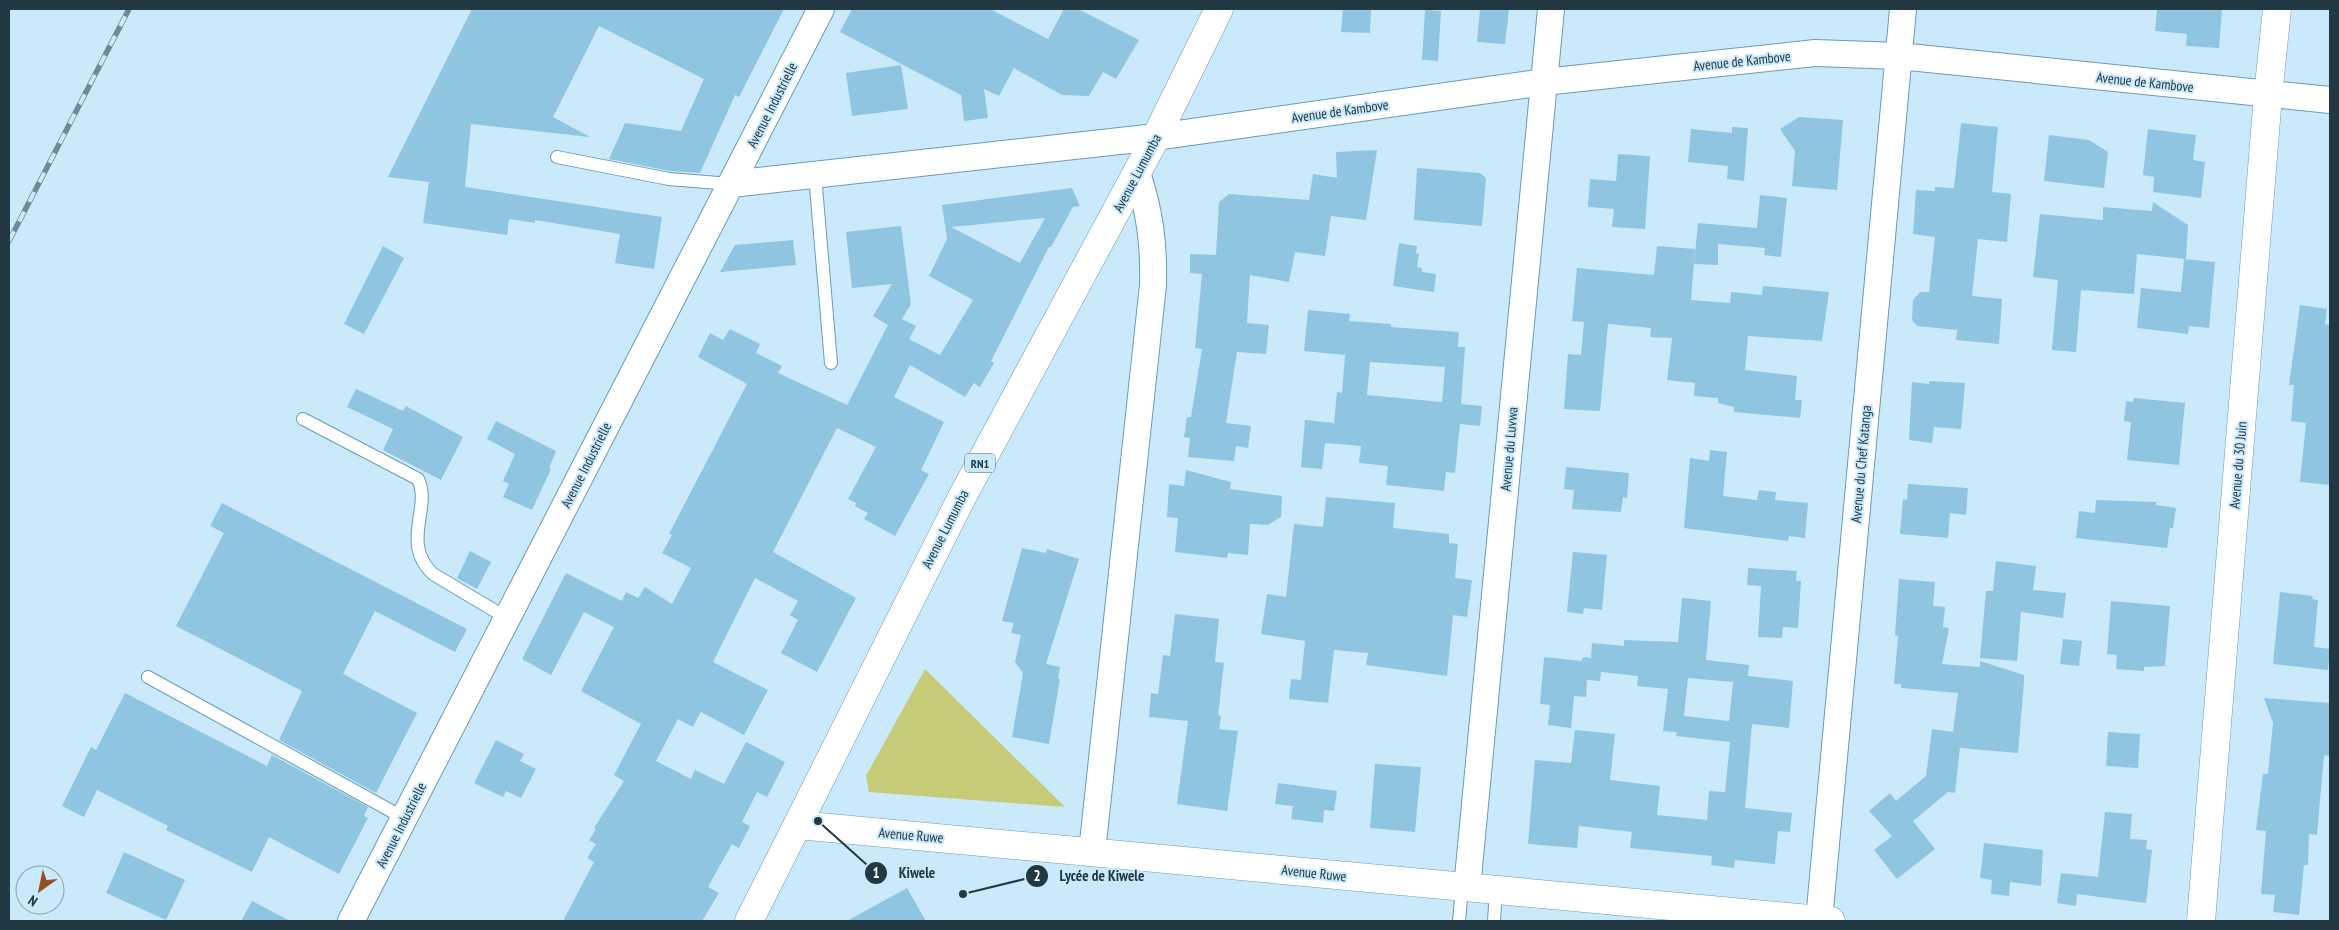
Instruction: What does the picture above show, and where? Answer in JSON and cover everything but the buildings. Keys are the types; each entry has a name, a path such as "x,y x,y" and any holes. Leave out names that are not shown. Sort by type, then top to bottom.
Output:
{"main road":[{"name":"Avenue Lumumba","path":"749,921 960,499 1137,173 1219,9"},
{"name":"Avenue du 30 Juin","path":"2201,921 2268,94 2277,9"},
{"name":"Avenue Ruwe","path":"798,825 1825,921"}],"street":[{"name":"Avenue Industrielle","path":"351,921 821,9"},
{"name":"Avenue du Luvwa","path":"1464,888 1551,9"},
{"name":"Avenue du Chef Katanga","path":"1825,921 1903,9"},
{"name":"Avenue de Kambove","path":"731,184 1156,137 1544,82 1815,53 1899,56 2330,100"},
{"path":"1092,852 1153,285 1154,244 1145,198 1137,173"}],"lane":[{"path":"556,158 669,179 731,184"},
{"path":"814,175 831,364"},
{"path":"303,419 418,479 422,486 418,530 419,554 424,566 433,574 507,618"},
{"path":"148,677 404,818"},
{"path":"1459,921 1464,888"},
{"path":"1494,921 1496,891"}],"green space":[{"path":"925,669 1065,807 869,792 866,776"}],"railway":[{"path":"9,241 129,9"}],"place":[{"name":"Kiwele","path":"818,821"},
{"name":"Lycée de Kiwele","path":"963,894"}]}
